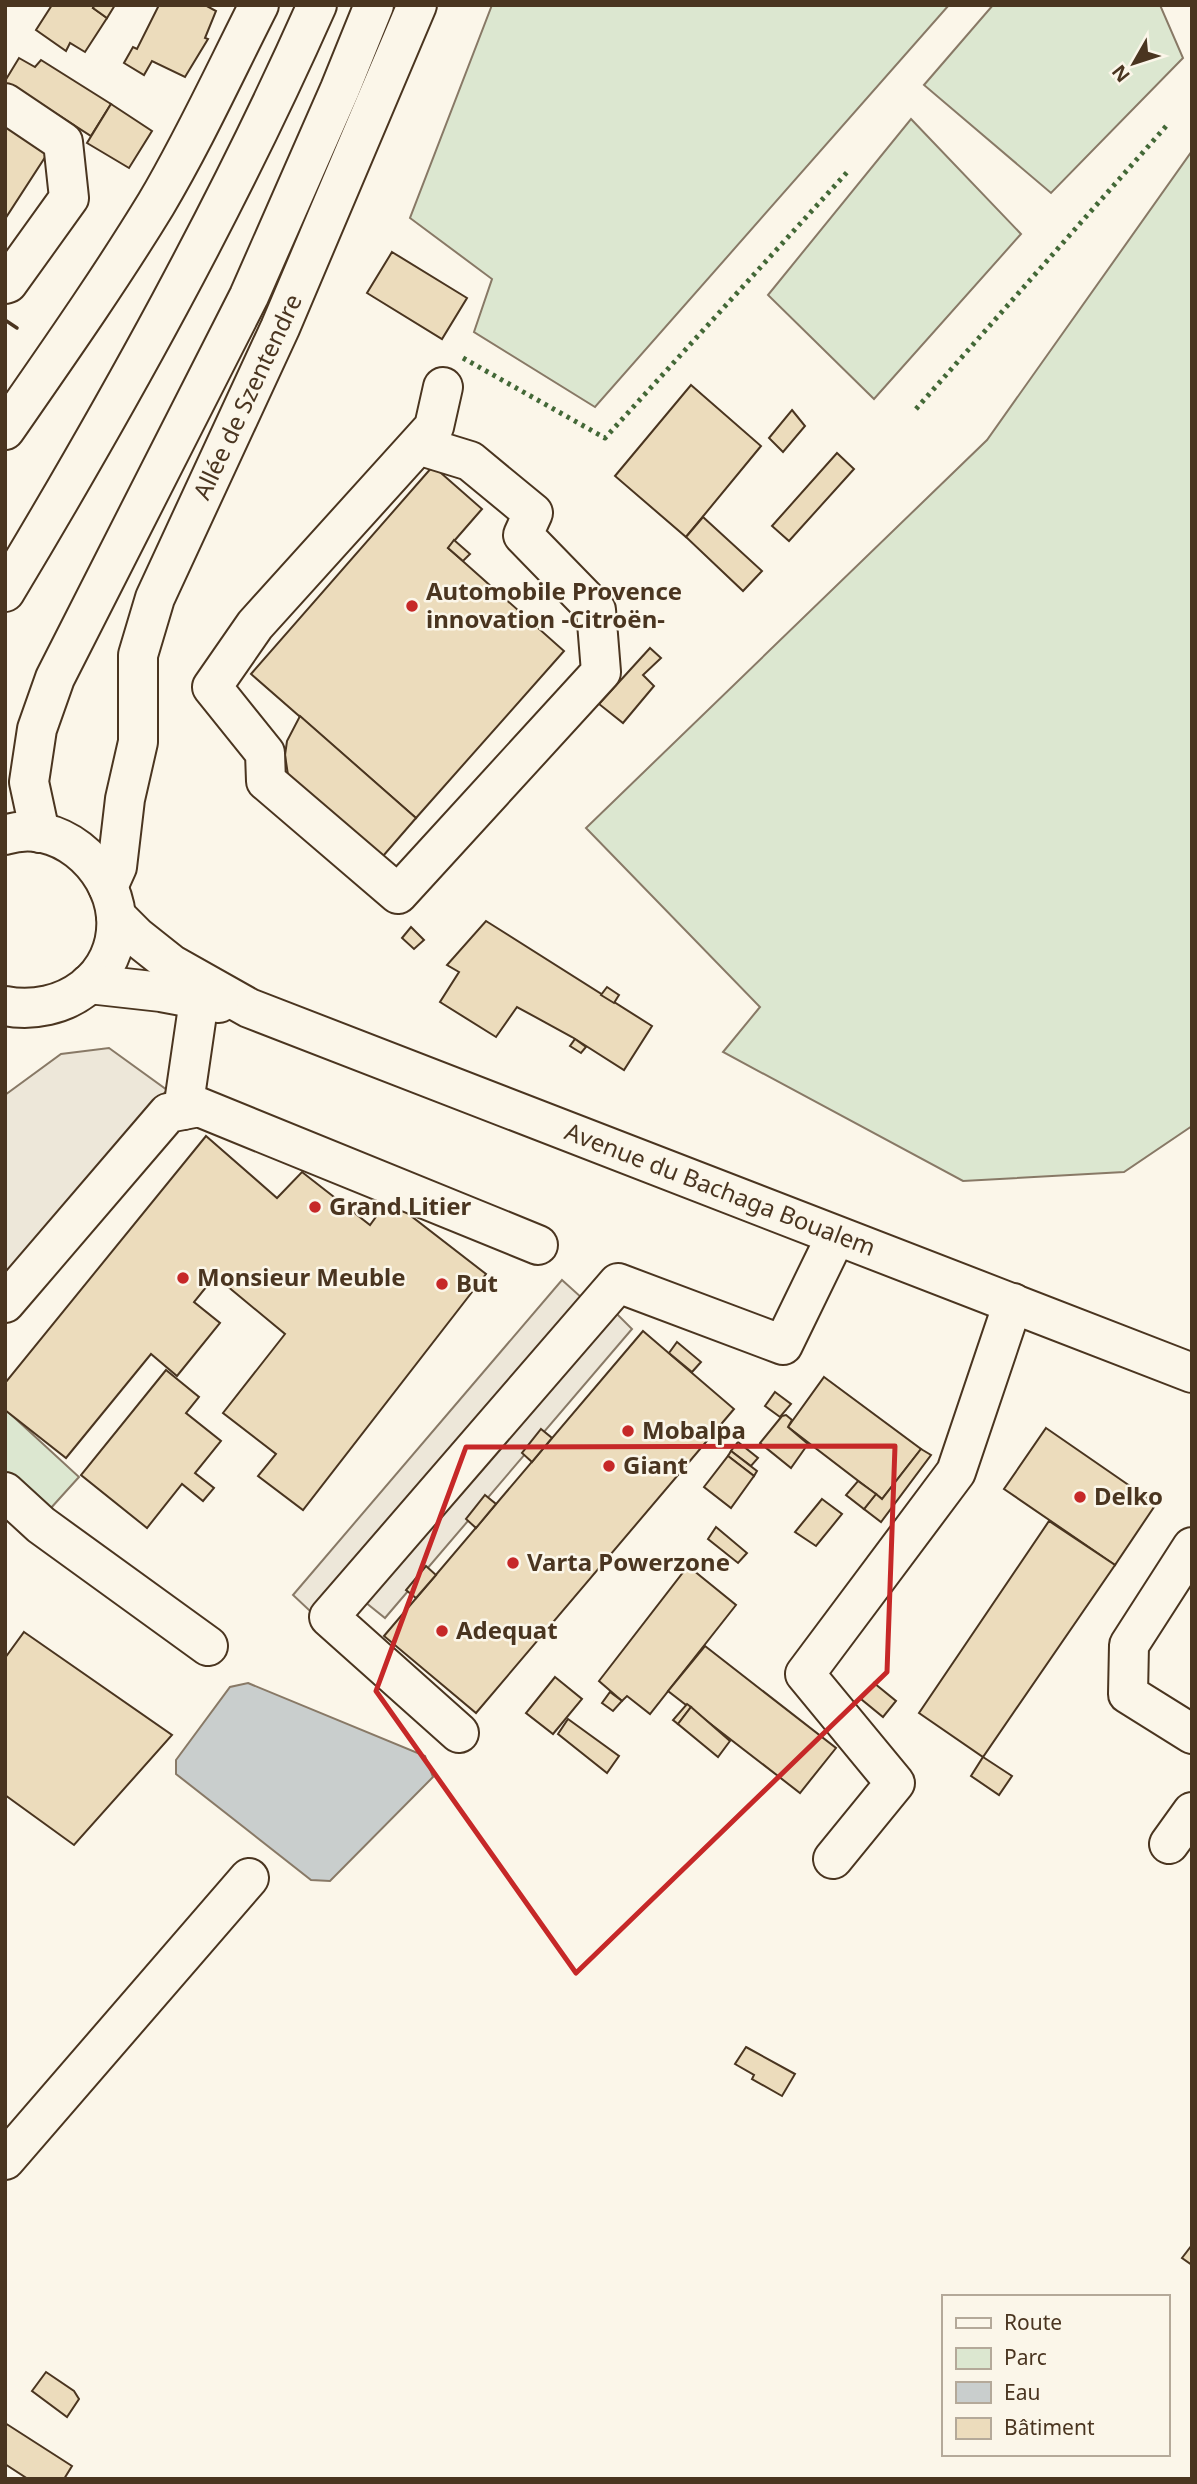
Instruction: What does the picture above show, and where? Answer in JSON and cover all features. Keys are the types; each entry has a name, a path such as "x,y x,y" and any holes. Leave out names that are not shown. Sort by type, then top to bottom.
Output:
{"main road":[{"path":"5,429 96,298 156,204 187,150 259,5"},
{"path":"5,592 100,433 189,267 275,100 317,5"},
{"path":"38,837 29,782 37,729 55,678 249,296 374,5"},
{"name":"Allée de Szentendre","path":"89,985 104,965 113,941 112,901 125,799 138,742 138,655 155,598 281,328 417,5"},
{"path":"5,103 63,142 69,198 5,284"},
{"path":"418,445 470,461 533,513 523,535 596,610 601,672 398,894 266,781 265,753 212,687 255,625 434,427 443,387"},
{"path":"38,837 95,830 125,799"},
{"path":"38,837 93,861 112,901 137,937 171,964 249,1007"},
{"path":"11,1014 70,999 89,985 161,992 249,1007"},
{"path":"183,1110 200,1000"},
{"name":"Avenue du Bachaga Boualem","path":"249,1007 1192,1373"},
{"path":"5,1303 168,1113 200,1107 538,1245"},
{"path":"459,1732 329,1618 618,1283 783,1345 836,1236"},
{"path":"834,1859 895,1783 805,1674 956,1472 1013,1303"},
{"path":"5,1492 41,1525 208,1646"},
{"path":"1192,1547 1129,1645 1128,1694 1192,1734"},
{"path":"1169,1844 1192,1812"},
{"path":"5,2160 249,1878"}],"highlighted area":[{"path":"895,1446 887,1672 576,1973 376,1691 466,1447"}],"green space":[{"path":"492,5 949,5 595,407 474,332 492,279 410,218"},
{"path":"993,5 1160,5 1183,58 1051,193 924,85"},
{"path":"911,119 1021,234 874,399 768,295"},
{"path":"1192,151 1192,1126 1124,1172 963,1181 723,1052 760,1007 586,828 987,440"},
{"path":"5,1409 79,1477 50,1509 5,1472"}],"shaded area":[{"path":"109,1048 167,1090 5,1288 5,1095 61,1054"},
{"path":"562,1280 583,1299 614,1311 632,1329 385,1618 365,1602 310,1611 293,1595"}],"water":[{"path":"248,1683 425,1756 433,1777 330,1881 311,1880 176,1774 176,1760 230,1687"}],"building":[{"path":"52,5 95,5 93,8 107,18 85,52 70,43 66,51 36,30"},
{"path":"95,5 115,5 107,18 93,8"},
{"path":"159,5 205,5 216,11 205,38 208,39 185,77 152,61 144,75 124,63 133,47 137,49"},
{"path":"19,58 35,67 41,60 111,104 91,136 24,93 5,91 5,81"},
{"path":"111,104 152,131 129,168 87,143"},
{"path":"5,120 51,148 5,219"},
{"path":"392,252 467,298 442,339 367,293"},
{"path":"691,385 761,446 686,537 615,476"},
{"path":"792,410 805,426 783,452 769,438"},
{"path":"837,453 854,469 789,541 772,526"},
{"name":"Automobile Provence innovation -Citroën-","path":"433,466 482,509 448,548 564,651 416,818 251,674"},
{"path":"703,517 762,571 743,591 686,537"},
{"path":"454,540 470,554 463,561 448,548"},
{"path":"650,648 661,658 643,675 654,686 623,723 599,704"},
{"path":"300,716 416,818 377,863 288,775 285,755 287,741"},
{"path":"486,921 652,1026 624,1070 517,1007 496,1037 440,1002 459,972 447,965"},
{"path":"411,927 424,940 414,949 402,938"},
{"path":"607,987 619,995 614,1003 601,995"},
{"path":"575,1039 586,1047 581,1053 570,1046"},
{"path":"206,1136 277,1198 302,1172 370,1225 389,1199 486,1274 303,1510 258,1476 276,1454 223,1413 285,1334 215,1276 194,1302 220,1323 177,1376 151,1354 66,1458 5,1410 5,1383"},
{"path":"643,1331 734,1409 476,1713 384,1636"},
{"path":"677,1342 701,1362 692,1372 669,1353"},
{"path":"166,1370 199,1397 186,1413 221,1441 195,1473 214,1488 203,1501 182,1484 147,1528 81,1475"},
{"path":"824,1377 921,1449 882,1499 788,1427"},
{"path":"775,1392 791,1404 780,1417 765,1406"},
{"path":"786,1415 792,1420 788,1427 808,1444 791,1468 760,1443 782,1416"},
{"path":"1046,1428 1156,1504 1115,1565 1004,1489"},
{"path":"541,1429 552,1438 532,1462 522,1453"},
{"path":"738,1442 758,1458 751,1466 731,1451"},
{"path":"921,1449 931,1455 881,1522 864,1509 876,1494 882,1499"},
{"path":"731,1451 757,1471 754,1476 728,1456"},
{"path":"728,1456 754,1476 731,1508 704,1487"},
{"path":"858,1481 876,1494 864,1509 846,1495"},
{"path":"485,1495 496,1504 476,1528 466,1519"},
{"path":"822,1499 842,1514 816,1546 795,1532"},
{"path":"1049,1521 1115,1565 983,1757 919,1713"},
{"path":"716,1527 747,1553 738,1563 708,1539"},
{"path":"426,1566 436,1575 416,1598 406,1590"},
{"path":"688,1566 736,1605 650,1714 627,1696 622,1701 599,1681"},
{"path":"24,1632 172,1735 74,1845 5,1795 5,1658"},
{"path":"705,1646 836,1748 800,1793 668,1691"},
{"path":"555,1677 582,1699 553,1734 526,1713"},
{"path":"874,1683 896,1701 883,1717 861,1699"},
{"path":"610,1692 622,1701 613,1711 602,1703"},
{"path":"687,1704 691,1707 678,1724 673,1720"},
{"path":"691,1707 730,1741 718,1757 678,1724"},
{"path":"568,1719 619,1756 607,1773 558,1734"},
{"path":"983,1757 1012,1776 999,1795 971,1776"},
{"path":"746,2047 795,2074 782,2096 752,2079 754,2075 735,2064"},
{"path":"1192,2245 1192,2265 1182,2258"},
{"path":"46,2372 74,2391 79,2399 67,2417 32,2391"},
{"path":"5,2423 72,2466 64,2479 28,2479 5,2464"}],"hedge":[{"path":"916,409 1168,124"},
{"path":"463,358 605,438 850,169"}],"wall":[{"path":"5,320 17,328"}],"place":[{"name":"Automobile Provence innovation -Citroën-","path":"412,606"},
{"name":"Grand Litier","path":"315,1207"},
{"name":"Monsieur Meuble","path":"183,1278"},
{"name":"But","path":"442,1284"},
{"name":"Mobalpa","path":"628,1431"},
{"name":"Giant","path":"609,1466"},
{"name":"Delko","path":"1080,1497"},
{"name":"Varta Powerzone","path":"513,1563"},
{"name":"Adequat","path":"442,1631"}]}
